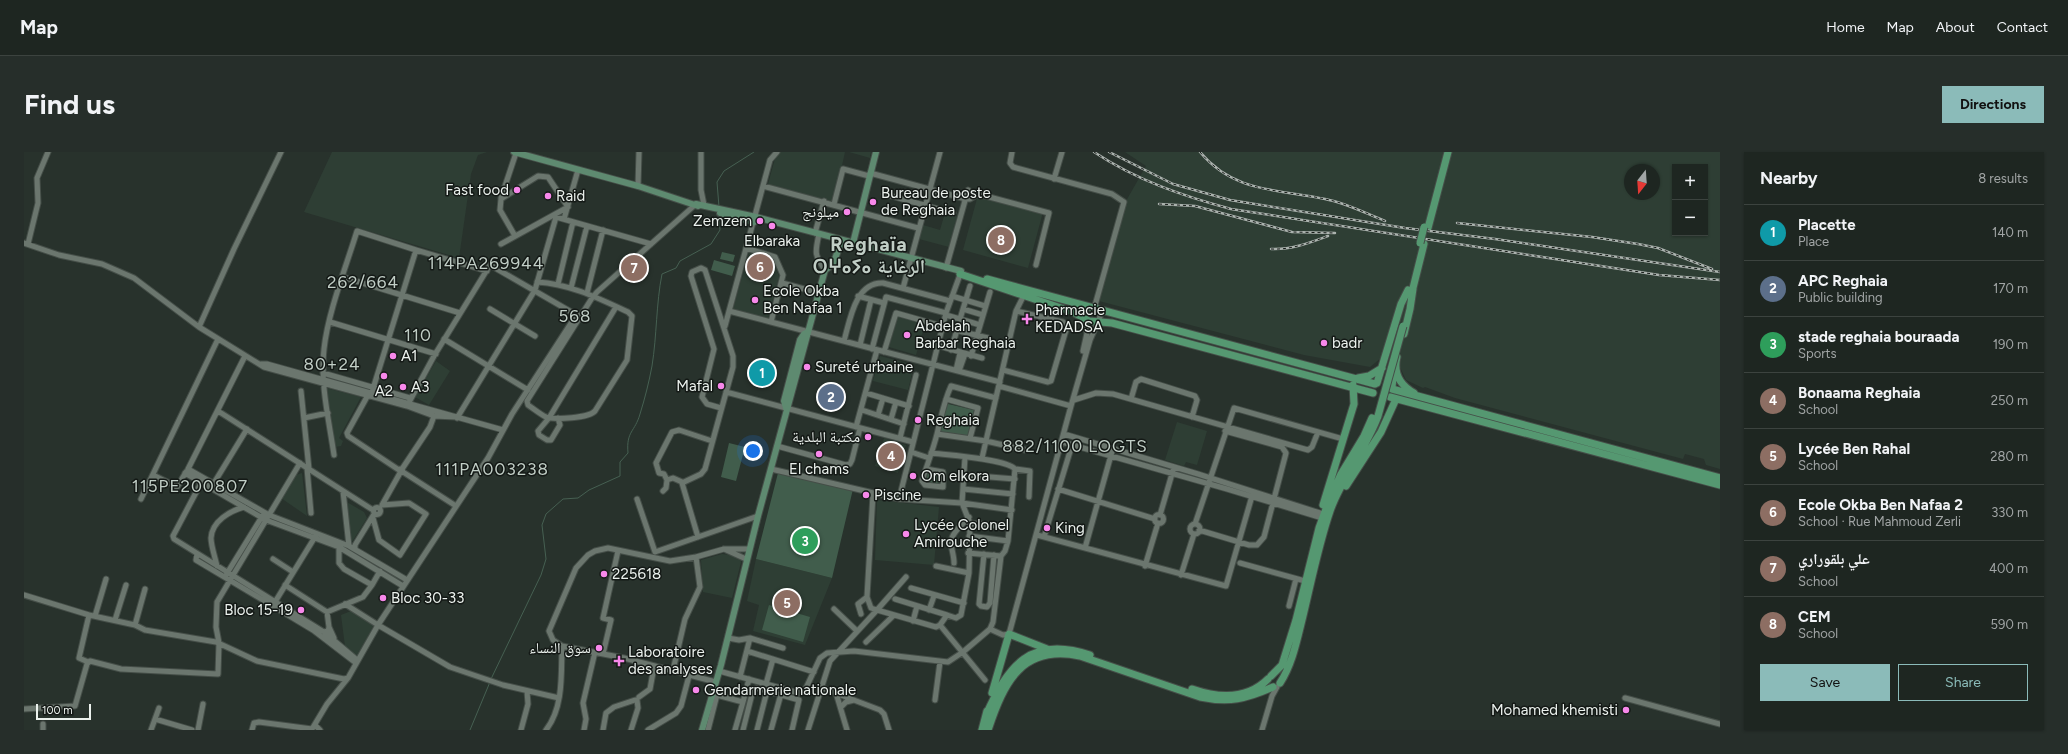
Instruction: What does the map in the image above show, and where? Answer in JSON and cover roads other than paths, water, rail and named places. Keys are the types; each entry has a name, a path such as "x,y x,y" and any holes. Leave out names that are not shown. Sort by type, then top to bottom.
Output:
{"highway":[{"path":"986,715 1006,675 1027,657 1047,649 1063,648 1077,650 1201,692 1216,695 1232,696 1246,693 1262,685 1282,665 1330,498 1341,474 1376,415 1422,244 1444,152"},
{"path":"1426,228 1448,152"},
{"path":"961,273 1025,293 1073,312 1089,321 1112,323 1370,393 1382,401 1393,398 1720,485"},
{"path":"1317,545 1340,495 1381,432 1393,398 1392,388 1396,364 1410,309 1410,289"},
{"path":"1354,404 1370,393 1376,383 1401,304 1410,289"},
{"path":"1025,293 1076,304 1354,379 1376,383 1384,381 1392,388 1411,395 1720,478"},
{"path":"1073,312 1076,304"},
{"path":"1396,364 1397,375 1403,385 1412,392 1431,400"},
{"path":"1354,379 1369,376 1382,368"},
{"path":"988,730 997,702 1013,675 1035,658 1049,654 1064,653 1080,656 1200,697 1214,700 1240,699 1276,686 1287,669 1297,641 1317,545 1320,515 1354,404 1352,388 1354,379"},
{"path":"1409,402 1411,395"},
{"path":"982,730 1009,634 1047,649"},
{"path":"1269,677 1277,676 1276,686"},
{"path":"1269,677 1267,683 1276,686"}],"main road":[{"path":"515,152 527,154 732,214 817,233 961,273"},
{"path":"702,730 715,695 716,682 728,638 746,559 777,446 786,408 784,401 800,340 808,332 828,268 838,262 860,212 876,152"},
{"path":"696,204 711,208"}],"street":[{"path":"48,152 37,179 38,203 26,243 64,256 102,264 130,276 147,286 199,327 266,368 371,392 408,402 435,414 457,417 503,430"},
{"path":"199,327 281,152"},
{"path":"515,152 501,199 500,210 515,236"},
{"path":"638,186 639,152"},
{"path":"701,152 701,190 704,205"},
{"path":"725,327 770,160 777,152"},
{"path":"903,288 912,259 924,205 940,152"},
{"path":"1012,152 1010,163 1012,167 1112,194 1124,202 1097,310 1098,321 1090,340 1074,400 1071,406"},
{"path":"1054,179 1062,152"},
{"path":"834,204 843,169 870,174 966,199 970,199 978,194 1049,213 1036,265"},
{"path":"564,219 578,170"},
{"path":"501,199 542,176 551,180 568,207"},
{"path":"763,186 918,228"},
{"path":"946,268 968,190"},
{"path":"884,194 953,213"},
{"path":"824,202 815,250 816,256 828,268"},
{"path":"537,282 558,284 594,295 628,312 632,316 627,360 593,413 549,418 528,405 527,401 594,295 696,204"},
{"path":"501,244 568,207"},
{"path":"457,417 535,290 556,217 651,244"},
{"path":"558,284 573,222"},
{"path":"571,288 587,226"},
{"path":"587,293 603,230"},
{"path":"334,455 323,382 324,347 357,231 487,271"},
{"path":"746,248 775,257 783,275 771,322"},
{"path":"416,250 389,340 371,392 347,433 348,436 456,506"},
{"path":"408,402 444,339 490,265 496,267 580,317"},
{"path":"667,480 673,478 682,482 703,472 733,367 733,356 725,327 705,270 701,268 692,272 692,280 714,349 702,397 707,404 721,408"},
{"path":"899,499 944,327 946,314 961,273"},
{"path":"343,277 460,314"},
{"path":"844,341 858,296 877,282 966,300 985,306"},
{"path":"782,283 819,293"},
{"path":"960,319 970,286"},
{"path":"971,356 990,292"},
{"path":"982,458 1016,311 1025,293"},
{"path":"858,296 884,303"},
{"path":"777,446 846,465 850,464 886,297 980,325"},
{"path":"860,345 871,300"},
{"path":"558,418 560,425 549,440 538,433 549,418 616,307"},
{"path":"990,629 1003,635 1009,634 1071,406 1087,336 1087,328 1083,313 1086,307"},
{"path":"490,309 535,336"},
{"path":"963,309 983,315"},
{"path":"729,310 875,350 934,364 1071,406"},
{"path":"1003,370 1048,382 1051,381 1066,330 1063,322 1016,311"},
{"path":"884,352 896,313 988,338"},
{"path":"252,730 254,724 259,722 310,730 315,725 327,704 348,678 378,625 488,458 503,430 573,320 580,317"},
{"path":"963,332 967,321"},
{"path":"330,322 436,354"},
{"path":"951,350 957,330"},
{"path":"141,499 218,339"},
{"path":"444,339 528,390"},
{"path":"938,346 982,358"},
{"path":"958,371 962,353"},
{"path":"153,475 177,487 218,411 245,356"},
{"path":"323,373 371,392 408,402"},
{"path":"900,438 916,375"},
{"path":"1131,399 1136,382 1141,379 1195,396 1197,400 1192,417"},
{"path":"926,469 943,472 942,487 923,484 926,469 946,399 951,386 996,398"},
{"path":"301,391 312,513"},
{"path":"726,392 913,442"},
{"path":"866,393 909,406"},
{"path":"1074,400 1090,394 1102,393 1131,399 1192,417 1284,449 1286,452 1261,543 1253,545 1238,542 1199,530 1199,527 1195,524"},
{"path":"878,415 883,398"},
{"path":"946,399 978,408 970,438"},
{"path":"891,420 896,402"},
{"path":"1194,534 1190,529 1191,526 1195,524 1232,410 1236,408 1343,439"},
{"path":"862,410 904,424"},
{"path":"218,411 376,511 409,503 426,514 400,554 379,540 376,511"},
{"path":"304,418 328,413"},
{"path":"355,549 355,545 431,425 435,414"},
{"path":"214,483 247,429"},
{"path":"1226,429 1308,450 1312,447 1318,432"},
{"path":"663,491 666,488 667,480 664,474 659,473 656,463 672,432 679,430 712,441"},
{"path":"937,434 986,440 1025,450"},
{"path":"1064,434 1211,478 1320,515"},
{"path":"1062,442 1252,496 1273,500"},
{"path":"1044,536 1072,445"},
{"path":"1085,548 1113,448"},
{"path":"911,452 930,455 982,458 1010,465 1016,469 1030,471 1028,497"},
{"path":"895,599 947,615 960,617 969,573 968,553 970,520 962,503 965,457"},
{"path":"106,579 92,616 79,658 88,662 126,669 205,673 216,675 218,670 217,659 219,643 216,627 217,602 229,576 265,516 300,463"},
{"path":"1145,566 1156,516 1160,515 1174,467"},
{"path":"771,469 899,499 962,503 1012,510"},
{"path":"719,671 795,692 802,692 806,688 822,655 854,651 940,662 951,661 990,629 993,622 1001,556 1005,551 1008,541 1016,469"},
{"path":"186,471 201,483 244,507 339,547 380,570 403,586"},
{"path":"186,471 214,483 265,516"},
{"path":"965,475 1015,479"},
{"path":"682,482 698,537"},
{"path":"201,483 173,536 174,539 196,557 275,602 324,632 340,644"},
{"path":"964,489 1014,494"},
{"path":"1058,489 1156,521"},
{"path":"343,491 349,546"},
{"path":"873,494 867,597 871,608 893,616 934,627 940,625 947,615"},
{"path":"1037,535 1145,566 1226,586 1252,496"},
{"path":"637,499 655,552 758,516"},
{"path":"217,566 211,536 218,521 233,510 244,507"},
{"path":"970,520 1010,527"},
{"path":"954,563 954,552 951,542 952,538 970,520"},
{"path":"1181,575 1194,534 1199,530"},
{"path":"315,536 349,546 407,580"},
{"path":"275,602 315,536"},
{"path":"969,536 1008,541"},
{"path":"339,547 339,563 344,569 372,585"},
{"path":"716,682 688,676 673,670 562,646 553,640 549,631 576,568 583,560 595,551 608,548 664,561 696,557 724,548 749,549"},
{"path":"724,548 746,559"},
{"path":"603,654 611,620 603,618 618,551"},
{"path":"968,553 1001,556"},
{"path":"984,554 979,604 983,607 989,606 994,555"},
{"path":"196,557 217,566 229,576 313,630 357,662"},
{"path":"673,670 682,626 687,612 700,587 696,557"},
{"path":"273,559 293,572"},
{"path":"1240,563 1305,581"},
{"path":"936,566 969,573"},
{"path":"327,612 363,597 372,585 380,570"},
{"path":"808,730 830,661 906,577"},
{"path":"1289,606 1296,579"},
{"path":"115,620 126,585"},
{"path":"285,586 327,612"},
{"path":"911,588 934,596 964,603"},
{"path":"135,625 145,589"},
{"path":"24,596 92,616 135,625 144,630 219,643 257,661 344,679 348,678"},
{"path":"929,610 934,596"},
{"path":"861,614 858,604 867,597"},
{"path":"345,604 445,664 503,685 559,698"},
{"path":"913,621 917,606"},
{"path":"834,609 857,631"},
{"path":"327,612 329,627 332,635 357,662"},
{"path":"866,642 893,616"},
{"path":"940,625 985,680"},
{"path":"324,632 328,631 329,627"},
{"path":"728,638 739,640 750,638 783,648"},
{"path":"740,677 750,638"},
{"path":"844,645 854,651"},
{"path":"546,730 553,721 559,698 562,646"},
{"path":"747,651 814,672"},
{"path":"584,730 586,720 583,703 595,652"},
{"path":"766,684 773,659"},
{"path":"24,709 75,706 88,662"},
{"path":"935,700 940,662"},
{"path":"603,730 606,713 614,707 637,699 650,689 654,667"},
{"path":"648,730 676,713 681,706 688,676"},
{"path":"736,730 749,679"},
{"path":"822,686 882,712 889,730"},
{"path":"1262,730 1276,686"},
{"path":"743,730 754,688 799,700 792,730"},
{"path":"521,730 528,704 527,691"},
{"path":"757,730 767,691"},
{"path":"836,693 847,730"},
{"path":"771,730 781,694"},
{"path":"708,730 715,695 743,702"},
{"path":"1625,698 1720,724"},
{"path":"631,730 638,708 637,699"},
{"path":"841,707 846,702 855,700"},
{"path":"198,730 203,704"},
{"path":"151,730 159,708"},
{"path":"155,719 192,730"},
{"path":"315,725 320,730"}],"waterway":[{"path":"719,207 717,182 724,171 754,152"},
{"path":"491,679 541,575 546,559 542,525 546,514 563,499 578,498 589,490 620,476 620,462 628,453 628,440 638,420 651,372 662,274 676,268 680,261 711,244 720,230 719,216"},
{"path":"470,730 490,682"}],"railway":[{"path":"1094,152 1143,179 1195,199 1231,209 1659,275 1720,280"},
{"path":"1109,152 1173,184 1230,200 1405,228 1495,239 1720,272"},
{"path":"1200,152 1213,165 1227,175 1242,182 1274,191 1333,201 1385,221"},
{"path":"1159,204 1195,206 1292,232 1335,233"},
{"path":"1457,223 1592,237 1638,244 1658,248 1712,269"},
{"path":"1271,249 1293,247 1328,236"}],"place":[{"name":"Fast food","path":"517,190"},
{"name":"Raid","path":"548,196"},
{"name":"Bureau de poste de Reghaia","path":"873,202"},
{"name":"ميلونج","path":"847,212"},
{"name":"Zemzem","path":"760,221"},
{"name":"Elbaraka","path":"772,226"},
{"name":"CEM","path":"1001,240"},
{"name":"Ecole Okba Ben Nafaa 2","path":"760,267"},
{"name":"علي بلقوراري","path":"634,268"},
{"name":"Ecole Okba Ben Nafaa 1","path":"755,300"},
{"name":"Pharmacie KEDADSA","path":"1027,319"},
{"name":"Abdelah Barbar Reghaia","path":"907,335"},
{"name":"badr","path":"1324,343"},
{"name":"A1","path":"393,356"},
{"name":"Sureté urbaine","path":"807,367"},
{"name":"Placette","path":"762,373"},
{"name":"A2","path":"384,376"},
{"name":"Mafal","path":"721,386"},
{"name":"A3","path":"403,387"},
{"name":"APC Reghaia","path":"831,397"},
{"name":"Reghaia","path":"918,420"},
{"name":"مكتبة البلدية","path":"868,437"},
{"name":"El chams","path":"819,454"},
{"name":"Bonaama Reghaia","path":"891,456"},
{"name":"Om elkora","path":"913,476"},
{"name":"Piscine","path":"866,495"},
{"name":"King","path":"1047,528"},
{"name":"Lycée Colonel Amirouche","path":"906,534"},
{"name":"stade reghaia bouraada","path":"805,541"},
{"name":"225618","path":"604,574"},
{"name":"Bloc 30-33","path":"383,598"},
{"name":"Lycée Ben Rahal","path":"787,603"},
{"name":"Bloc 15-19","path":"301,610"},
{"name":"سوق النساء","path":"599,648"},
{"name":"Laboratoire des analyses","path":"619,661"},
{"name":"Gendarmerie nationale","path":"696,690"},
{"name":"Mohamed khemisti","path":"1626,710"}],"district":[{"name":"Reghaïa ⵔⵖⴰⵢⴰ الرغاية","path":"869,255"},
{"name":"114PA269944","path":"486,263"},
{"name":"262/664","path":"363,282"},
{"name":"568","path":"575,316"},
{"name":"110","path":"418,335"},
{"name":"80+24","path":"332,364"},
{"name":"882/1100 LOGTS","path":"1075,446"},
{"name":"111PA003238","path":"492,469"},
{"name":"115PE200807","path":"190,486"}]}
